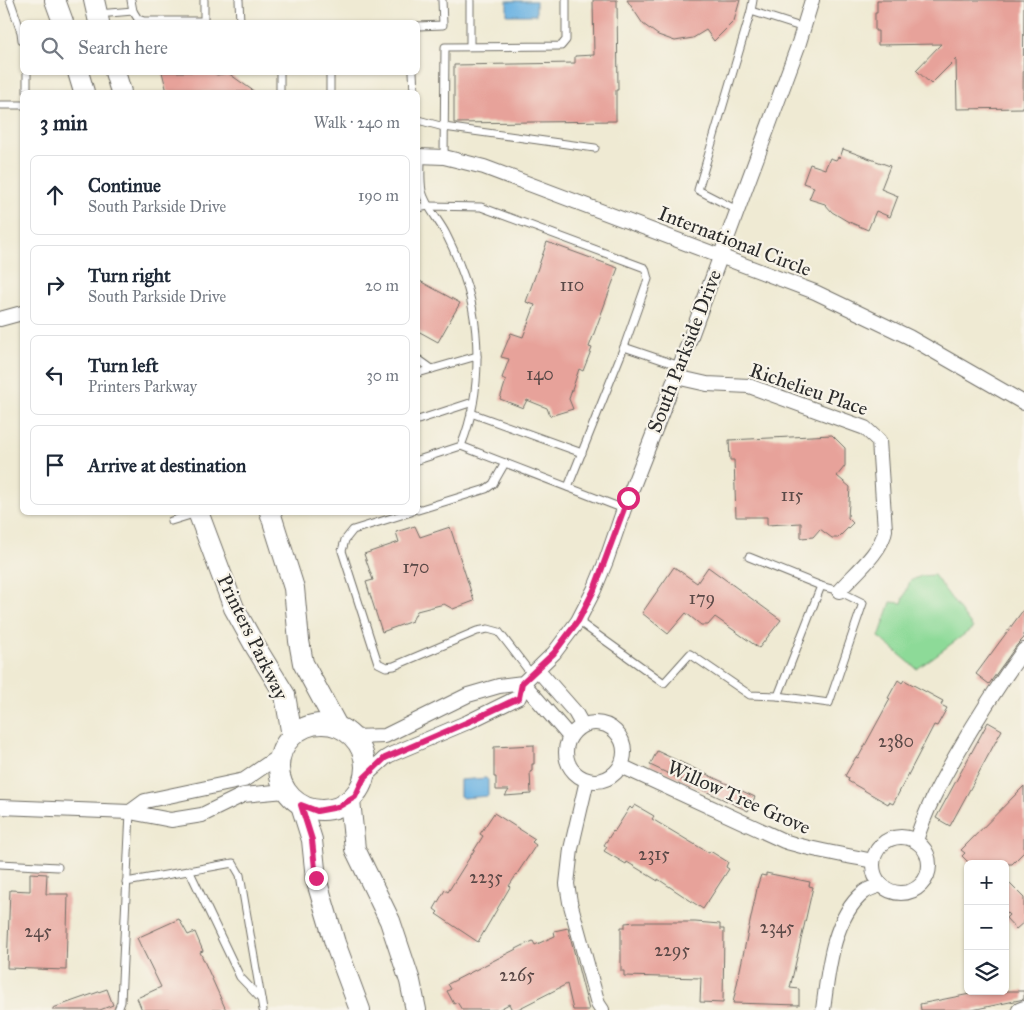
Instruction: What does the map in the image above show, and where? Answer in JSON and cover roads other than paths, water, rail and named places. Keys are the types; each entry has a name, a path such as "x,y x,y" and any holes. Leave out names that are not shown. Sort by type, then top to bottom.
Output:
{"main road":[{"path":"55,0 62,20"},
{"path":"79,75 83,90"},
{"path":"115,75 120,90"},
{"name":"Printers Parkway","path":"199,515 234,608 285,695 292,736"},
{"name":"Printers Parkway","path":"271,515 294,588 303,663 337,726"},
{"path":"364,778 364,756 354,737 337,726 318,724 301,730 287,740 279,756 279,770 285,791 301,805 317,811 338,807 350,800 355,849 390,921 410,981 416,1010"},
{"name":"South Parkside Drive","path":"350,800 355,797 364,778"},
{"path":"301,805 312,840 316,878 335,942 360,1010"}],"street":[{"name":"South Parkside Drive","path":"364,778 390,755 519,698 531,676 569,636 578,621 597,583 678,372 804,28 812,0"},
{"name":"International Circle","path":"420,156 444,157 484,167 815,292 891,328 1024,403"},
{"path":"0,319 20,314"},
{"name":"Richelieu Place","path":"678,372 707,384 749,386 865,428 879,441 884,537 879,547 839,591"},
{"path":"916,841 932,798 969,732 995,689 1024,650"},
{"path":"531,676 575,712 584,726"},
{"path":"531,676 570,737"},
{"path":"354,737 385,736 468,695 531,676"},
{"path":"594,723 602,724 612,728 620,736 623,743 624,756 614,774 607,778 587,780 577,775 568,762 566,756 570,737 575,731 584,726 594,723"},
{"path":"130,812 145,801 244,780 279,756"},
{"name":"Willow Tree Grove","path":"620,766 784,842 805,849 848,855 872,861"},
{"path":"587,780 571,849 567,884 570,902 598,1004 602,1010"},
{"path":"0,808 130,812 171,820 202,815 242,795 285,791"},
{"path":"898,836 916,841 927,854 929,871 926,879 913,891 896,893 887,890 875,878 872,861 875,852 881,844 898,836"},
{"path":"823,1010 834,944 840,926 848,911 863,892 880,885"},
{"path":"1019,1010 1024,1008"}],"lane":[{"path":"10,0 20,29"},
{"path":"131,0 133,11 138,19 141,20"},
{"path":"204,0 204,20"},
{"path":"239,0 240,20"},
{"path":"420,26 443,26 442,0"},
{"path":"470,0 470,46"},
{"path":"444,157 445,46 561,46 566,40 566,0"},
{"path":"737,210 698,190 753,0"},
{"path":"97,12 133,11"},
{"path":"751,11 804,28"},
{"path":"27,75 27,90"},
{"path":"280,75 280,90"},
{"path":"330,75 330,90"},
{"path":"413,75 414,90"},
{"path":"0,105 20,105"},
{"path":"420,121 444,127 595,148"},
{"path":"420,168 422,191 428,206 446,233 466,283 475,327 477,356 473,402 467,429 460,446"},
{"path":"420,208 428,206 481,207 645,268 648,279 624,347 568,487"},
{"path":"624,347 678,372"},
{"path":"420,372 477,356"},
{"path":"420,360 432,369"},
{"path":"420,419 473,402"},
{"path":"471,413 582,453"},
{"path":"420,459 460,446 624,509"},
{"path":"420,509 486,489 493,484 505,463"},
{"path":"171,521 189,515"},
{"path":"401,515 353,530 345,540 342,551 378,663 386,668 394,666 477,631 488,629 499,632 531,676"},
{"path":"578,621 664,683 690,654 750,695 778,696 829,703 864,603 839,591 821,586 749,557"},
{"path":"778,696 821,586"},
{"path":"118,1010 122,1002 130,812"},
{"path":"126,882 233,863 240,875 264,1010"},
{"path":"0,864 58,867"},
{"path":"189,870 240,977 261,999"}],"water":[{"path":"507,1 536,1 536,15 507,15"},
{"path":"486,778 488,780 488,796 463,798 460,796 460,780"}]}
